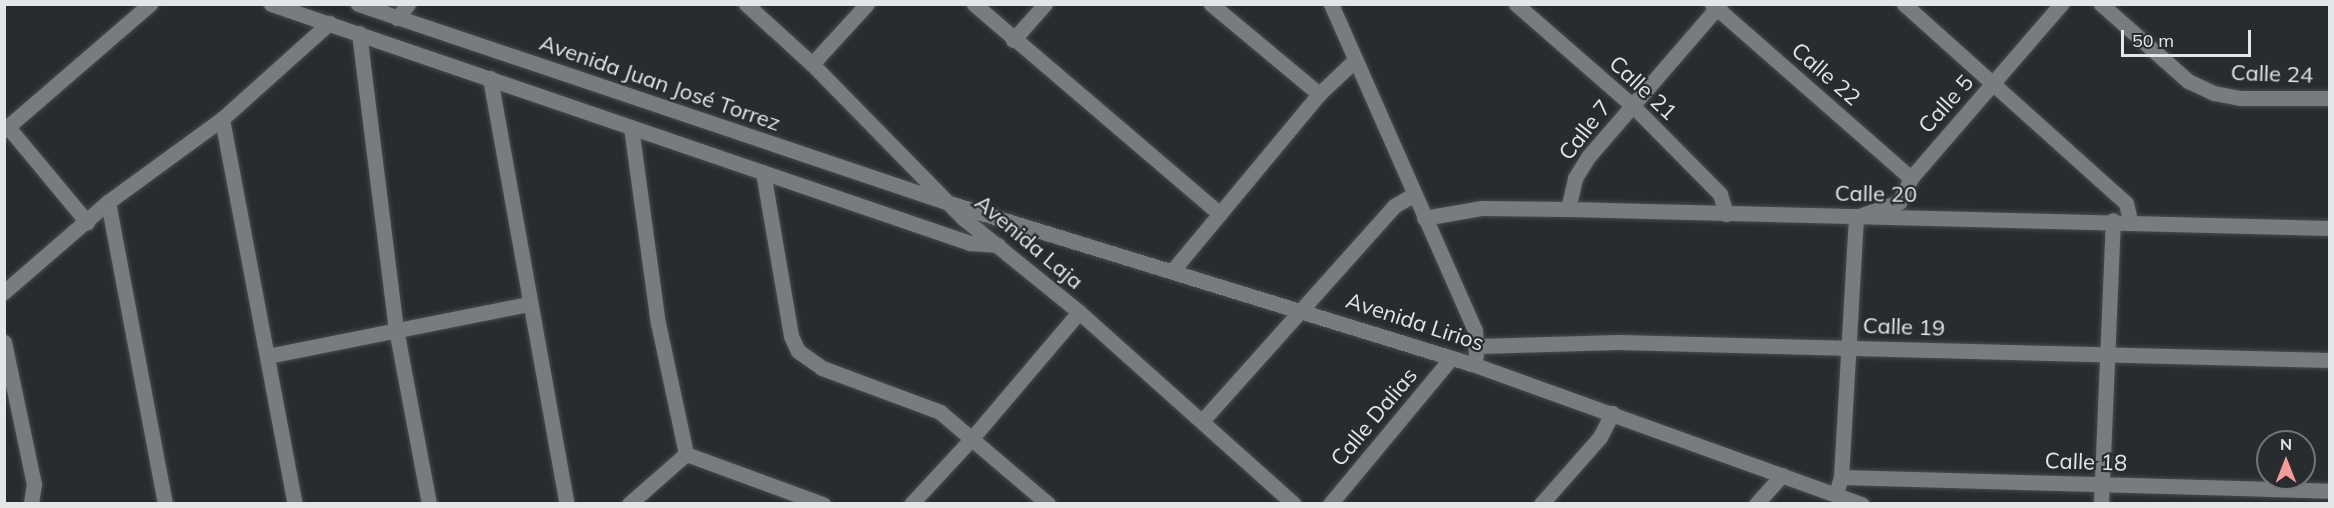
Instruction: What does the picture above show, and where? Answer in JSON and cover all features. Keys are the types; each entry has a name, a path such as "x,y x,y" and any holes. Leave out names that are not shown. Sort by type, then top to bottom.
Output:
{"street":[{"path":"87,222 6,129 150,4"},
{"path":"271,4 970,243 998,245"},
{"name":"Avenida Juan José Torrez","path":"358,4 949,203"},
{"path":"397,18 408,4"},
{"name":"Avenida Laja","path":"746,4 812,64 949,203 1079,312 1294,504"},
{"path":"812,64 867,4"},
{"path":"974,4 1013,40 1220,214"},
{"path":"1013,40 1045,4"},
{"path":"1211,4 1319,94"},
{"path":"1331,4 1413,195 1475,330 1478,346 1475,365"},
{"name":"Calle 21","path":"1516,4 1633,106 1720,194 1726,214"},
{"path":"1904,4 2126,203 2130,221"},
{"name":"Calle 5","path":"1856,217 1899,202 1911,177 1994,85 2061,4"},
{"name":"Calle 24","path":"2101,4 2188,81 2214,93 2240,98 2330,98"},
{"name":"Calle 7","path":"1568,209 1575,177 1716,6"},
{"name":"Calle 22","path":"1716,6 1911,177"},
{"path":"4,292 108,202 222,119 328,23"},
{"path":"359,33 396,329 429,504"},
{"path":"1173,270 1319,94 1354,61"},
{"path":"490,78 528,304 567,504"},
{"path":"222,119 295,504"},
{"path":"631,127 658,323 686,454"},
{"path":"763,172 791,336 798,351 822,368 940,412 973,437 1048,504"},
{"path":"1202,422 1300,309 1394,206 1413,195"},
{"path":"108,202 165,504"},
{"name":"Avenida Lirios","path":"949,203 1300,309 1475,365 1862,504"},
{"name":"Calle 20","path":"1424,218 1482,208 1856,217 2113,220 2330,228"},
{"path":"1836,494 1841,477 1856,217"},
{"path":"2102,504 2113,220"},
{"path":"268,356 528,304"},
{"path":"911,504 973,437 1079,312"},
{"path":"4,342 34,484 31,504"},
{"name":"Calle 19","path":"1478,346 1618,342 2330,360"},
{"name":"Calle Dalias","path":"1330,504 1451,358"},
{"path":"1541,504 1600,436 1612,413"},
{"path":"630,504 686,454"},
{"path":"686,454 823,504"},
{"path":"1756,504 1782,475"},
{"name":"Calle 18","path":"1841,477 2330,491"}]}
